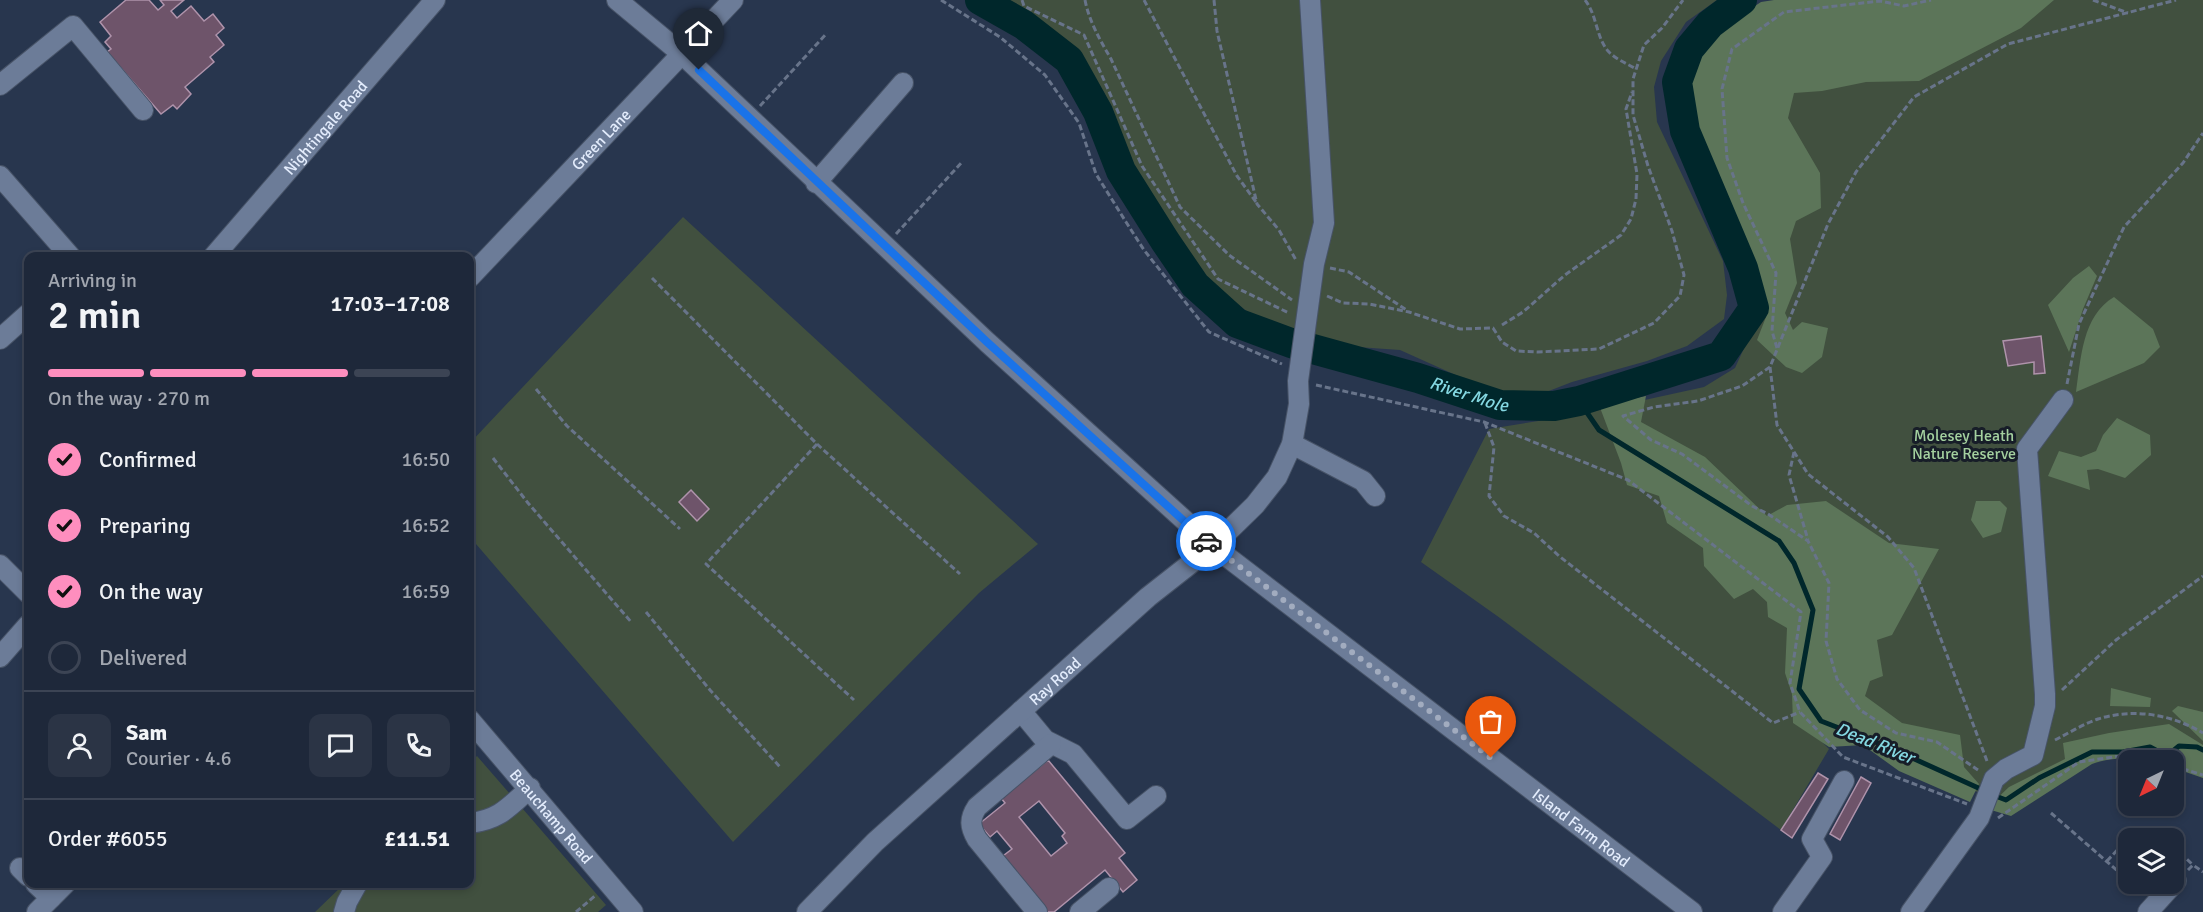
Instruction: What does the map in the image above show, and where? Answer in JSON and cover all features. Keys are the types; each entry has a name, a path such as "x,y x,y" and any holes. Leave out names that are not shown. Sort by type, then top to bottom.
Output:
{"street":[{"name":"Nightingale Road","path":"217,252 435,0"},
{"name":"Island Farm Road","path":"617,0 682,54 885,247 1213,546 1692,912"},
{"name":"Green Lane","path":"474,273 733,0"},
{"name":"Ray Road","path":"807,912 876,842 1021,711 1148,597 1213,546 1255,506 1277,477 1292,444 1299,404 1299,377 1311,291 1305,263 1324,223 1310,0"},
{"path":"0,85 72,26 143,110"},
{"path":"816,183 903,83"},
{"path":"0,176 66,252"},
{"path":"0,339 24,318"},
{"path":"1911,912 1979,818 1988,811 1988,771 2006,769 2033,755 2045,706 2027,449 2063,400"},
{"path":"1292,444 1363,481 1375,496"},
{"path":"0,566 24,589"},
{"path":"0,657 24,630"},
{"path":"1021,711 1045,740 1073,754 1127,819 1156,796"},
{"name":"Beauchamp Road","path":"474,725 633,912"},
{"path":"1037,912 978,839 971,829 971,820 977,807 1052,744"},
{"path":"1783,912 1822,857 1812,839 1844,781"},
{"path":"474,823 489,820 506,810 530,788"},
{"path":"41,888 51,897"},
{"path":"37,912 61,888"},
{"path":"344,912 346,902 355,888"},
{"path":"1080,912 1109,888"},
{"path":"2148,912 2164,894"}],"path":[{"path":"941,0 1000,37 1045,75 1079,123 1096,174 1126,222 1151,260 1209,332 1299,377 1484,422 1628,480 1801,612 1790,683 1800,712 1843,757 1988,811 2079,762 2118,756"},
{"path":"1022,0 1024,6 1083,35 1142,166 1218,279 1308,316"},
{"path":"1085,0 1100,39 1180,207 1228,255 1308,316"},
{"path":"1144,0 1237,176 1305,263 1349,272 1409,312"},
{"path":"1214,0 1217,31 1257,204"},
{"path":"1585,0 1592,8 1600,36 1608,52 1636,69"},
{"path":"1502,325 1523,312 1565,275 1621,235 1631,219 1636,199 1637,174 1626,109 1644,45 1662,28 1683,0"},
{"path":"1777,349 1772,331 1776,273 1743,202 1727,158 1722,89 1732,49 1784,12 1880,1 1904,6 1931,0"},
{"path":"2093,0 2128,13"},
{"path":"1794,452 1789,475 1808,541 1829,583 1826,640 1837,679 1860,710 1896,733 1937,742 1974,769 1988,771 1914,568 1888,537 1808,474 1777,425 1770,367 1828,224 1856,172 1914,97 2008,44 2176,0"},
{"path":"749,118 827,33"},
{"path":"1311,291 1343,303 1369,304 1409,312 1460,329 1493,328 1502,342 1516,351 1599,349 1654,323 1680,296 1684,275 1672,231 1647,166 1633,115 1633,87"},
{"path":"2063,400 2079,324 2124,227 2183,163 2203,133"},
{"path":"885,247 963,161"},
{"path":"652,278 817,444 960,574"},
{"path":"1770,367 1742,386 1698,401 1654,407 1623,416 1651,440 1682,454 1752,506 1808,541"},
{"path":"536,389 567,426 680,529"},
{"path":"1484,422 1494,447 1488,496 1503,516 1534,533 1559,556 1773,723 1800,712"},
{"path":"817,444 706,564 854,700"},
{"path":"493,458 632,622"},
{"path":"2045,706 2116,640 2203,576"},
{"path":"646,612 710,690 780,767"},
{"path":"2033,755 2047,743 2096,720 2121,713 2149,714 2188,724 2203,733"},
{"path":"2184,769 2203,776"},
{"path":"2051,813 2118,871"},
{"path":"2107,861 2118,849"},
{"path":"2184,856 2193,865"},
{"path":"576,912 608,884"}],"green space":[{"path":"992,0 1717,0 1686,22 1661,61 1654,87 1657,122 1723,261 1727,295 1724,319 1687,346 1647,361 1572,382 1541,394 1512,396 1489,390 1400,350 1343,346 1249,313 1214,286 1180,245 1135,176 1104,92 1059,34 1009,11"},
{"path":"1774,0 2054,0 2021,28 1919,81 1866,82 1822,91 1794,93 1788,118 1820,173 1821,208 1796,221 1790,239 1797,283 1785,313 1793,330 1802,322 1828,328 1822,357 1802,373 1786,367 1757,340 1766,317 1742,230 1695,134 1688,73 1714,33 1761,2"},
{"name":"Molesey Heath Nature Reserve","path":"1806,0 2203,0 2203,778 2184,766 2184,750 2118,750 2118,758 2057,770 2008,804 1883,755 1797,717 1829,749 1781,830 1500,618 1421,562 1489,429 1576,415 1704,387 1735,368 1760,313 1757,249"},
{"path":"683,217 1038,544 979,593 733,842 474,542 474,439"},
{"path":"2089,266 2097,276 2069,352 2048,305 2073,278"},
{"path":"2114,297 2153,329 2160,347 2144,363 2076,392 2082,352 2089,327 2103,305"},
{"path":"1646,396 1641,422 1705,457 1767,516 1787,505 1826,501 1889,543 1939,549 1892,635 1877,640 1883,676 1870,681 1865,696 1902,723 1960,735 1964,767 1979,784 1970,802 1899,771 1863,745 1829,747 1793,723 1792,694 1785,673 1787,628 1768,617 1767,602 1753,589 1734,599 1704,566 1703,548 1667,523 1659,496 1627,485 1599,405"},
{"path":"2117,418 2150,435 2151,455 2125,478 2098,469 2087,470 2090,490 2048,476 2059,451 2081,457 2096,451 2103,435"},
{"path":"1976,501 2000,501 2007,508 2001,532 1983,538 1971,520"},
{"path":"2111,688 2151,698 2150,707 2110,706"},
{"path":"2178,706 2203,712 2203,741 2172,711"},
{"path":"2169,724 2203,745 2203,778 2184,771 2184,750 2118,750 2118,759 2092,764 2011,816 1991,810 1989,806 2009,787 2065,759 2063,743"},
{"path":"477,756 606,905 598,912 315,912 340,888 474,888 474,759"}],"building":[{"path":"126,0 149,0 158,10 164,5 160,0 184,0 171,11 177,18 191,6 204,21 213,14 224,28 216,35 224,45 210,57 214,62 185,87 191,94 177,109 173,105 161,114 107,52 111,49 105,42 111,36 100,22"},
{"path":"2041,336 2045,373 2034,374 2034,362 2008,366 2003,341"},
{"path":"691,490 709,509 697,521 679,502"},
{"path":"1048,760 1125,853 1119,858 1137,880 1123,892 1105,870 1054,912 1044,912 1003,856 1012,849 997,831 990,837 979,824 1005,803 1001,798","holes":["1039,801 1065,833 1062,836 1067,843 1051,856 1019,817"]},
{"path":"1818,773 1828,779 1792,838 1781,830"},
{"path":"1861,777 1871,783 1840,840 1830,834"}],"waterway":[{"name":"River Mole","path":"980,0 1024,25 1069,60 1098,112 1121,171 1165,241 1195,285 1237,323 1291,343 1418,378 1500,405 1554,406 1579,401 1721,356 1754,308 1743,268 1685,131 1677,82 1689,49 1710,24 1742,0"},
{"name":"Dead River","path":"1579,401 1599,430 1779,541 1794,563 1813,610 1799,689 1821,721 1888,747 1985,791"},
{"name":"Dead River","path":"1993,795 2006,800 2039,778 2092,752 2123,752 2150,747 2167,756 2179,746 2197,747 2203,750"}],"way so far":[{"path":"1206,541 1491,758"}],"route":[{"path":"699,70 816,183 987,342 1206,541"}]}
